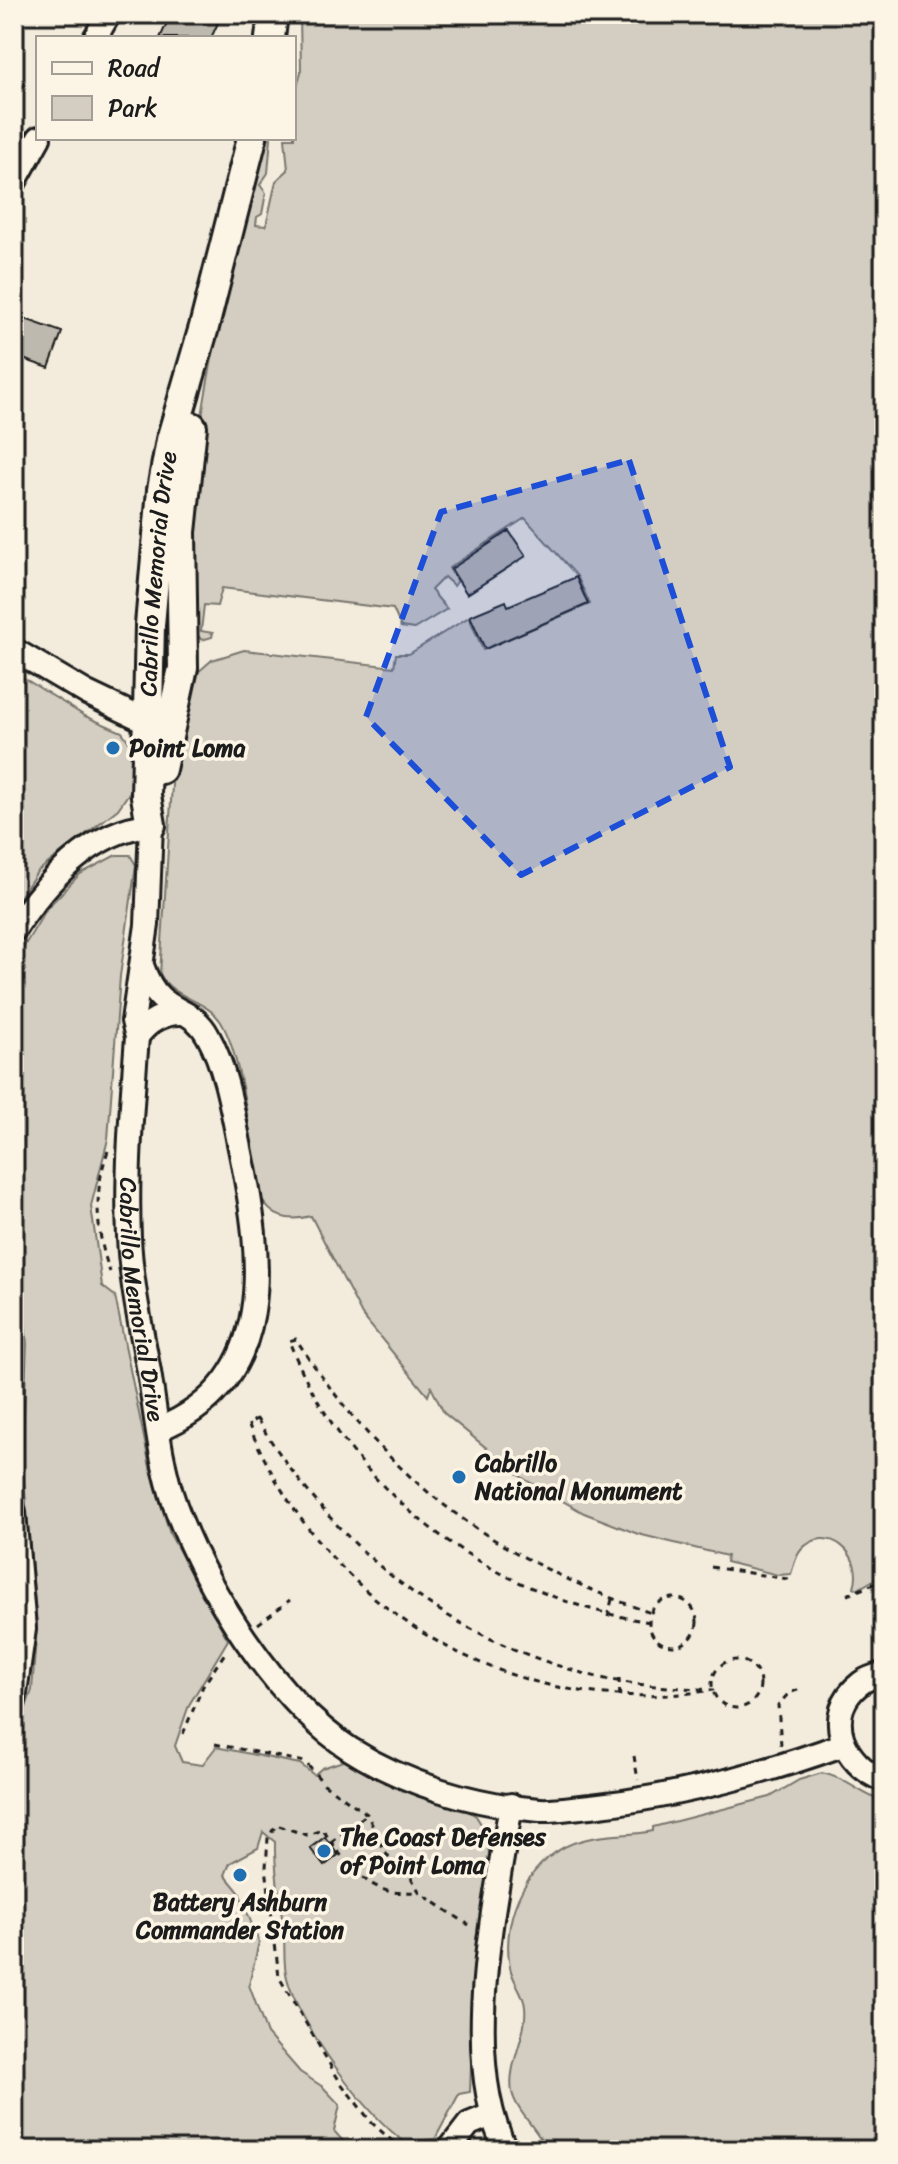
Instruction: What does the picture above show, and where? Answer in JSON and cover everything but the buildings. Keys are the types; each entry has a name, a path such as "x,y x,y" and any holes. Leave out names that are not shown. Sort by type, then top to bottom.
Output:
{"main road":[{"path":"270,36 273,14"},
{"name":"Cabrillo Memorial Drive","path":"151,825 146,796 148,722 153,575 162,490 171,440 204,327 251,140"},
{"name":"Cabrillo Memorial Drive","path":"151,825 170,716 183,668 183,493 200,381 204,327"}],"street":[{"path":"96,36 109,14"},
{"path":"14,183 38,140"},
{"path":"14,650 87,693 148,722"},
{"path":"14,930 43,890 85,852 121,831 151,825"},
{"name":"Cabrillo Memorial Drive","path":"143,968 157,995 198,1022 207,1033 224,1080 255,1224 259,1279 243,1344 220,1384 196,1411 159,1429 129,1240 137,1037 133,1027 135,996 143,968 151,825"},
{"path":"137,1037 150,1022 168,1014 183,1013"},
{"path":"159,1429 174,1503 208,1577 250,1643 299,1705 348,1747 375,1763 456,1794 542,1810 640,1801 788,1765 842,1745"},
{"path":"14,1512 24,1629 14,1700"},
{"path":"884,1673 860,1684 841,1712 842,1745 858,1768 884,1780"},
{"path":"506,2150 486,2094 484,1999 489,1938 511,1805"},
{"path":"449,2150 469,2124 491,2115"}],"path":[{"path":"650,1622 608,1616 494,1572 399,1502 359,1460 332,1422 289,1341 296,1339 358,1425 428,1493 507,1550 612,1599 651,1613"},
{"path":"713,1690 677,1696 620,1698 557,1688 505,1674 425,1635 384,1606 316,1541 281,1490 248,1423 257,1419 285,1464 322,1512 368,1559 402,1586 494,1641 586,1674 713,1690 724,1704 744,1706 755,1698 759,1678 747,1663 730,1661 715,1672 713,1690"},
{"path":"711,1567 794,1580"},
{"path":"847,1595 884,1580"},
{"path":"676,1598 692,1607 697,1625 692,1637 674,1645 656,1638 650,1622 651,1613 664,1600 676,1598"},
{"path":"608,1616 612,1599"},
{"path":"253,1629 290,1600"},
{"path":"183,1734 203,1686 234,1641"},
{"path":"619,1679 620,1698"},
{"path":"782,1748 778,1705 789,1693 803,1688"},
{"path":"215,1744 305,1762 324,1784 367,1814 386,1854 409,1874 420,1893 471,1927"},
{"path":"634,1756 638,1786"},
{"path":"331,1842 367,1814"},
{"path":"402,2150 372,2123 340,2082 279,1977 266,1867 268,1838 276,1825 307,1835 323,1830 343,1861 373,1884 395,1892 420,1893"}],"highlighted area":[{"path":"629,460 730,767 521,875 366,717 441,512"}],"green space":[{"path":"300,14 884,14 884,1574 858,1589 854,1587 856,1575 849,1554 832,1541 822,1539 811,1542 799,1553 791,1574 778,1575 726,1562 727,1556 638,1534 584,1513 524,1479 444,1413 431,1387 428,1396 362,1315 311,1216 295,1219 281,1217 270,1210 260,1197 241,1082 229,1038 214,1014 172,989 160,974 174,754 185,698 197,673 212,660 244,650 394,667 396,654 409,654 469,617 483,650 590,604 577,576 525,518 449,568 457,582 454,586 444,577 431,590 447,609 414,629 401,627 393,609 222,588 217,606 204,605 201,631 213,633 212,637 202,640 199,637 194,617 191,542 194,484 210,367 263,140 271,140 268,173 260,185 266,193 262,214 257,217 256,225 266,226 276,181 288,170 285,140 296,140 296,90 301,72"},
{"path":"14,672 85,716 122,732 134,749 133,787 118,809 37,872 14,906"},
{"path":"116,855 130,855 136,865 120,976 108,1139 91,1206 102,1286 115,1296 150,1467 170,1534 228,1640 189,1705 175,1746 182,1762 202,1765 216,1747 300,1764 314,1775 322,1768 346,1760 394,1785 463,1808 476,1816 486,1832 489,1853 474,1986 470,2092 459,2094 435,2139 405,2142 389,2130 336,2068 305,2019 286,1973 275,1842 263,1832 258,1848 230,1863 225,1875 239,1892 259,1942 249,1985 267,2034 300,2072 323,2087 340,2105 334,2131 351,2150 14,2150 14,1742 32,1690 37,1624 22,1459 27,1344 14,1208 14,963 47,908 80,874"},
{"path":"822,1773 884,1802 884,2150 547,2150 514,2099 511,2081 524,2028 525,2007 510,1967 510,1927 515,1907 534,1872 564,1847 583,1840 653,1831 653,1827 770,1797 799,1780"}],"place":[{"name":"Point Loma","path":"113,748"},
{"name":"Cabrillo National Monument","path":"459,1477"},
{"name":"The Coast Defenses of Point Loma","path":"324,1851"},
{"name":"Battery Ashburn Commander Station","path":"240,1875"}]}
